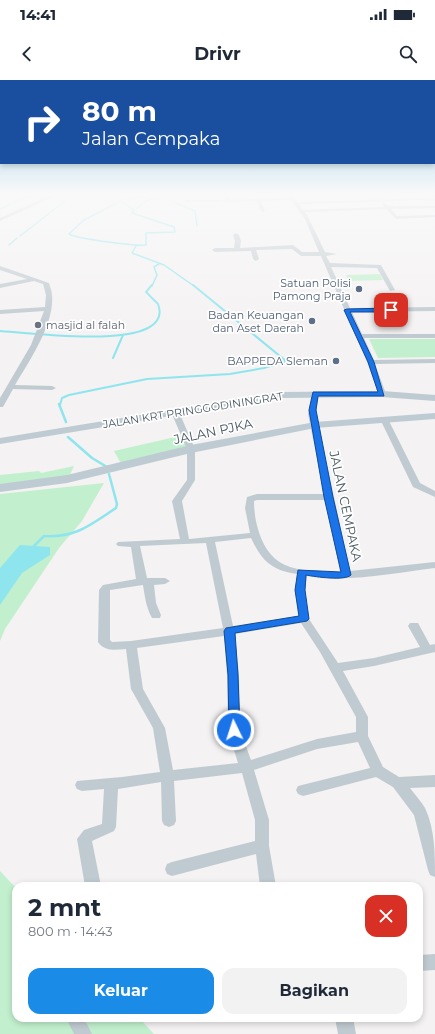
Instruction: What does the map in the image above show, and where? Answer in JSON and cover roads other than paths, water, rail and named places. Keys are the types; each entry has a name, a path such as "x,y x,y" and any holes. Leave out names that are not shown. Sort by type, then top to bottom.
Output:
{"main road":[{"name":"JALAN KRT PRINGGODININGRAT","path":"0,441 269,396 382,394 435,398"},
{"name":"JALAN PJKA","path":"0,488 67,479 191,449 315,425 384,418 435,416"}],"street":[{"path":"237,239 238,241 236,242 238,249"},
{"path":"315,239 360,336 382,394"},
{"path":"215,250 295,247 301,254 334,254"},
{"path":"276,248 278,254"},
{"path":"253,249 256,259"},
{"path":"328,265 379,266 392,290"},
{"path":"0,268 35,279 47,285 49,302 47,317 38,337 0,405"},
{"path":"0,286 35,279"},
{"path":"0,320 1,312 48,309"},
{"path":"347,310 435,309"},
{"path":"360,336 435,336"},
{"path":"371,362 435,361"},
{"path":"9,387 52,388"},
{"name":"JALAN CEMPAKA","path":"254,535 271,561 280,568 320,575 346,575 328,497 312,414 315,394"},
{"path":"175,412 191,449 191,480 176,501 185,542"},
{"path":"384,418 416,485 435,494"},
{"path":"121,544 185,542 254,535 249,504 251,498 328,497"},
{"path":"210,540 219,589 229,631 233,675 234,730 238,747 247,767 262,820 262,846 267,882"},
{"path":"135,544 151,603 156,615"},
{"path":"346,575 435,565"},
{"path":"302,572 300,590 304,619 335,668 362,717 362,736 378,771 386,778 398,783 435,781"},
{"path":"165,581 107,587 104,590 104,642 110,646 131,645 304,619"},
{"path":"335,668 374,662 431,649 414,626"},
{"path":"131,645 137,689 159,728 162,740 167,776 169,822"},
{"path":"82,785 247,767 317,744 362,736"},
{"path":"304,790 378,771"},
{"path":"92,882 84,839 88,835 104,831 109,827 111,783"},
{"path":"398,783 420,812 425,826 435,870"},
{"path":"172,869 262,846"},
{"path":"423,963 435,962"},
{"path":"77,1022 83,1034"},
{"path":"345,1022 347,1034"}],"water":[{"path":"20,545 50,547 50,555 22,573 0,605 0,568"}],"waterway":[{"path":"9,245 16,239"},
{"path":"86,239 106,242 146,245 146,239"},
{"path":"136,246 132,253 164,265 194,286"},
{"path":"152,286 157,275 154,267 159,264"},
{"path":"0,331 95,337 122,335 145,329 158,320 158,304 146,292 152,285"},
{"path":"60,405 62,398 69,395 147,379 230,374 264,368 286,361 193,285"},
{"path":"113,358 123,335"},
{"path":"59,404 66,422"},
{"path":"68,437 92,458 107,467"},
{"path":"32,548 44,536 74,533 90,525 116,508 117,504 109,474"}],"place":[{"name":"Satuan Polisi Pamong Praja","path":"359,289"},
{"name":"Badan Keuangan dan Aset Daerah","path":"312,321"},
{"name":"masjid al falah","path":"38,325"},
{"name":"BAPPEDA Sleman","path":"336,361"}]}
